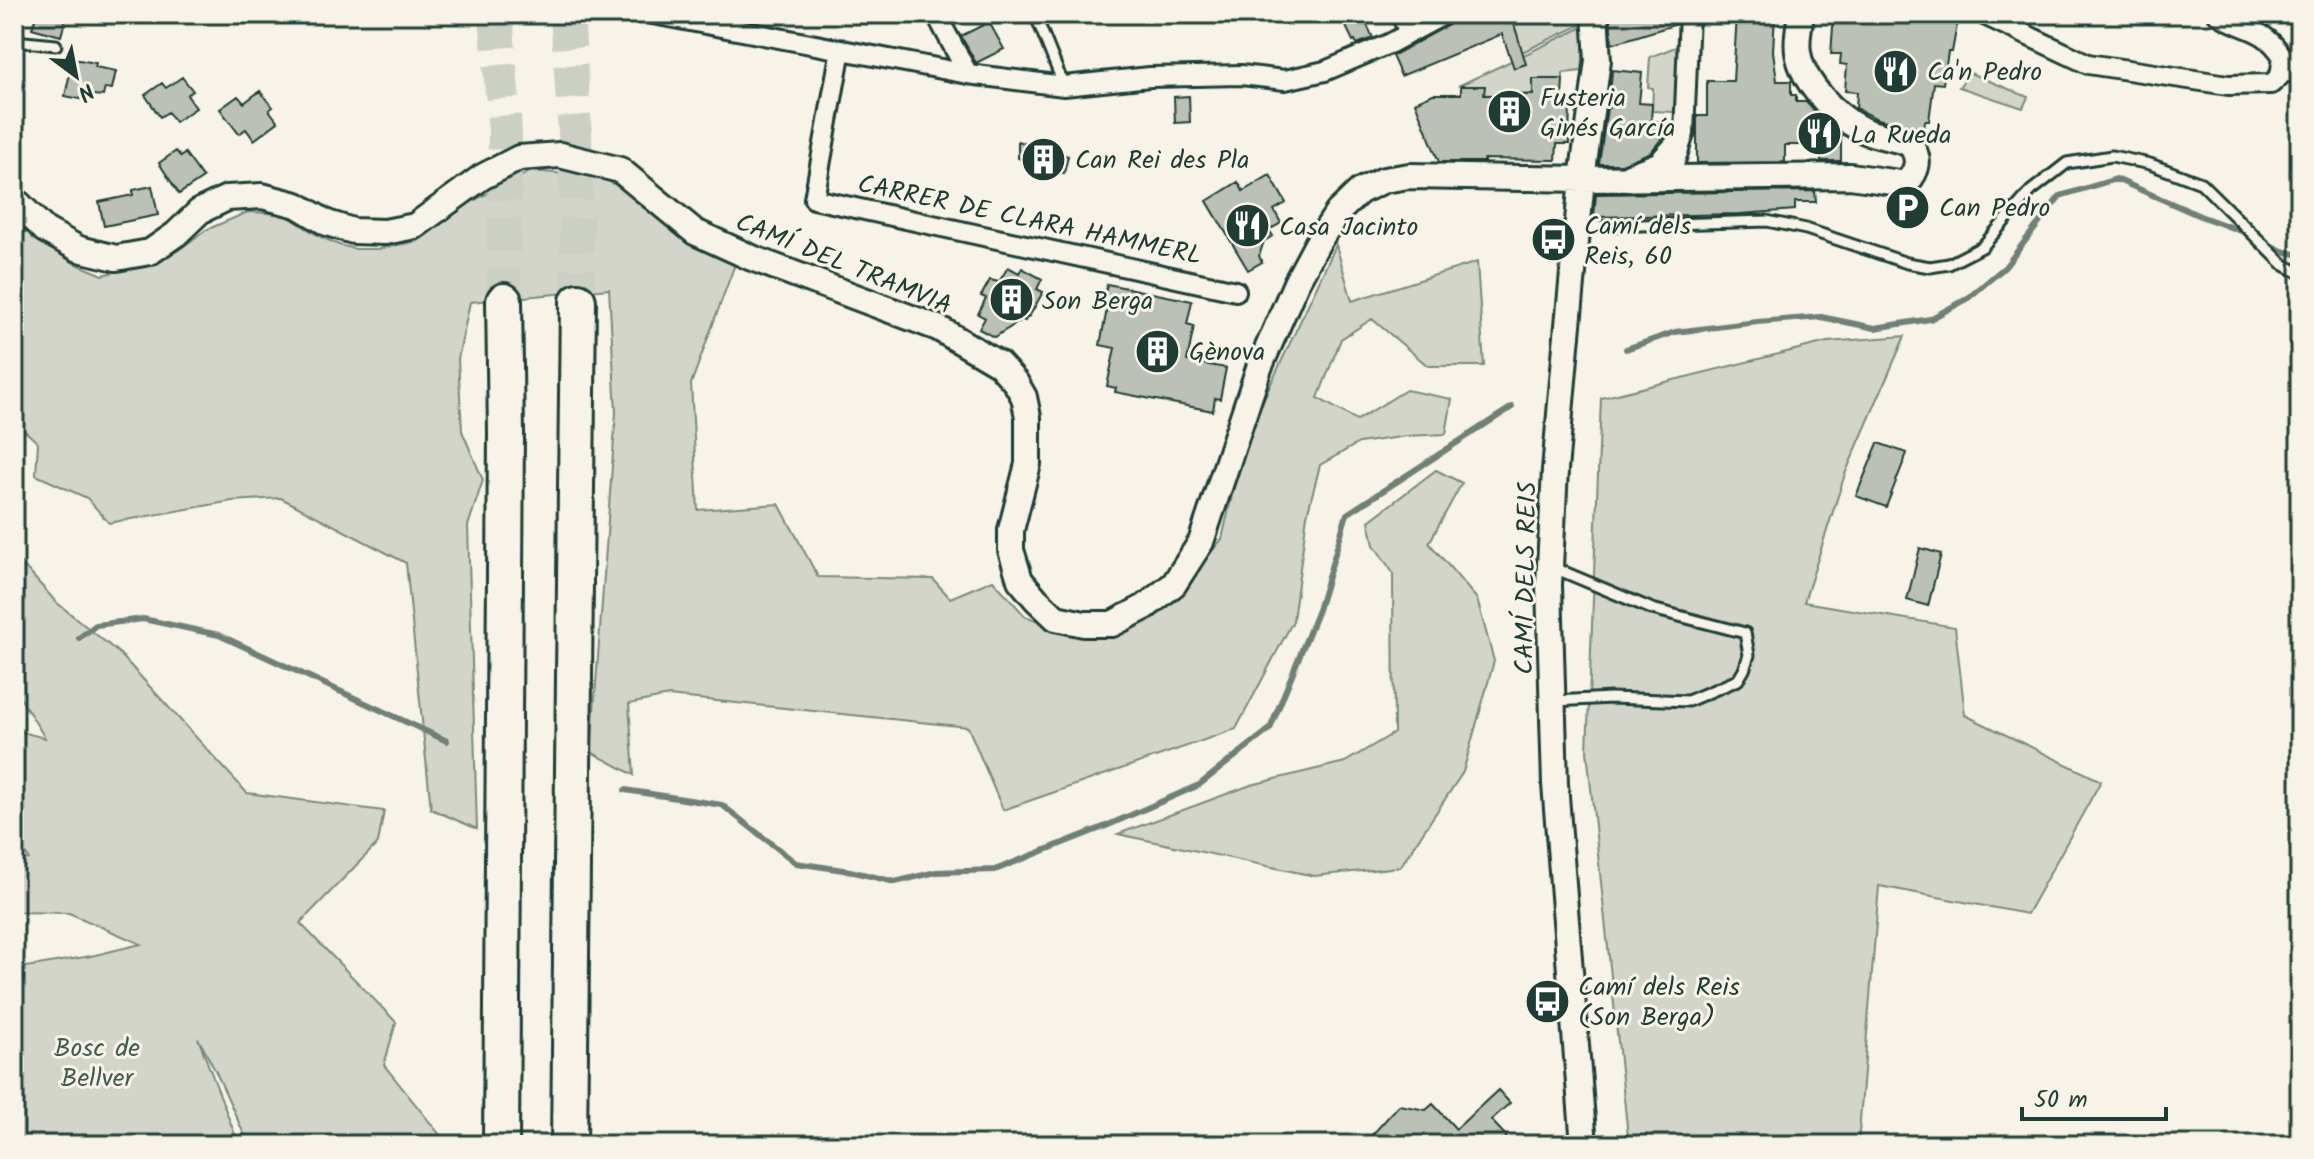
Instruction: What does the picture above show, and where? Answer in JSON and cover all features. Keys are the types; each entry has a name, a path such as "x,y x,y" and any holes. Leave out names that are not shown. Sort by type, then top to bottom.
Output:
{"highway":[{"path":"501,1145 506,433 504,301"},
{"path":"569,1145 578,301"}],"street":[{"path":"653,14 968,74 1064,86 1150,77 1241,75 1285,80 1325,71 1445,14"},
{"path":"936,14 968,74"},
{"path":"1401,14 1409,33"},
{"name":"CAMÍ DELS REIS","path":"1584,1145 1555,784 1549,565 1582,179 1598,60 1595,14"},
{"path":"1670,177 1684,134 1689,14"},
{"name":"CAMÍ DEL TRAMVIA","path":"14,199 45,230 79,249 116,258 150,252 176,234 200,211 227,198 262,196 297,205 327,223 353,231 385,232 415,226 482,177 519,158 560,155 620,170 695,232 752,258 938,328 999,364 1024,397 1028,417 1028,464 1011,530 1011,550 1020,580 1056,618 1084,624 1112,624 1145,607 1174,584 1201,542 1259,368 1296,283 1338,212 1360,191 1384,180 1422,176 1582,179 1850,176 1906,184 1918,165 1916,153 1910,144 1874,134 1853,124 1811,83 1803,70 1797,47 1801,14"},
{"path":"1982,14 2088,64 2228,85 2271,84 2280,76 2283,57 2274,44 2258,31 2218,14"},
{"name":"CARRER DE CLARA HAMMERL","path":"841,49 814,199 1236,291"},
{"path":"1609,178 1658,162 1684,134"}],"lane":[{"path":"1035,14 1064,86"},
{"path":"14,41 56,45"},
{"path":"2280,76 2300,77"},
{"path":"1578,227 1767,221 1806,229 1907,263 1930,267 1949,264 1982,247 2031,191 2067,163 2112,156 2150,164 2201,183 2284,265 2300,273"},
{"path":"1549,565 1652,609 1745,633 1749,655 1738,680 1688,701 1611,698 1552,702"}],"green space":[{"path":"1527,14 1583,14 1585,23 1522,52 1512,19"},
{"path":"1585,26 1582,71 1563,73 1563,79 1533,79 1533,86 1544,94 1484,95 1484,86 1458,86"},
{"path":"1678,46 1674,112 1652,111 1653,88 1648,87 1650,57"},
{"path":"1970,73 2028,97 2023,108 1959,87"},
{"path":"531,171 601,177 638,198 671,227 735,264 691,384 698,510 779,504 818,577 933,579 950,598 993,580 1025,616 1073,634 1110,632 1184,585 1222,539 1245,439 1336,245 1352,301 1477,262 1484,366 1428,366 1372,319 1341,339 1318,398 1357,420 1406,390 1452,399 1446,434 1359,443 1320,465 1307,515 1293,621 1236,729 1003,810 968,727 668,696 629,704 634,775 591,752 616,412 609,289 470,302 458,359 462,431 483,480 468,526 477,829 431,809 406,563 281,498 232,501 109,523 87,498 36,475 38,443 14,421 14,218 31,235 72,262 103,275 145,264 177,251 206,230 248,212 284,214 319,236 356,249 378,249 418,241 469,203"},
{"path":"1905,336 1845,474 1804,602 1955,627 1965,715 2101,781 2027,914 1879,886 1858,1145 1629,1145 1587,751 1601,398 1827,342"},
{"path":"1436,470 1462,483 1429,543 1477,599 1494,661 1463,772 1400,867 1314,876 1118,834 1251,785 1345,762 1394,733 1393,573 1374,545 1369,521"},
{"name":"Bosc de Bellver","path":"14,555 56,602 120,654 247,793 384,811 378,843 300,923 396,1022 384,1065 448,1145 249,1145 198,1038 239,1145 14,1145 14,969 141,944 69,913 14,912 14,862 29,859 14,837 14,730 45,738 14,688"}],"building":[{"path":"37,14 67,14 61,36 32,28"},
{"path":"1340,14 1362,14 1373,38 1357,44"},
{"path":"1468,14 1511,14 1526,64 1514,68 1502,34 1401,76 1392,56"},
{"path":"1610,14 1677,14 1677,24 1612,44"},
{"path":"1737,14 1775,14 1773,51 1777,81 1791,81 1791,95 1796,95 1796,102 1806,102 1841,134 1841,161 1821,161 1822,145 1785,145 1785,162 1697,163 1697,116 1707,116 1707,81 1733,81"},
{"name":"Ca'n Pedro","path":"1834,14 1959,14 1943,84 1934,83 1929,121 1925,121 1924,129 1877,119 1856,108 1857,92 1845,91 1847,65 1840,64 1841,54 1831,54"},
{"path":"989,22 1004,49 976,63 961,36"},
{"path":"73,59 116,71 112,89 105,88 103,96 93,95 91,101 65,96"},
{"path":"1612,70 1642,73 1639,103 1652,104 1651,121 1672,123 1672,126 1651,152 1622,164 1599,164 1609,108"},
{"path":"182,77 193,91 187,95 196,108 175,122 168,112 160,117 145,95 162,83 166,88"},
{"path":"1533,79 1563,79 1562,98 1568,98 1567,104 1570,104 1569,144 1557,144 1556,160 1439,162 1415,102 1433,94 1461,94 1461,86 1485,86 1484,95 1533,95"},
{"path":"260,91 273,107 269,110 278,122 254,140 246,129 239,134 220,109 238,96 244,103"},
{"path":"1189,96 1190,122 1175,123 1174,97"},
{"name":"Can Rei des Pla","path":"1018,141 1068,156 1064,173 1018,158"},
{"path":"176,151 181,157 185,153 203,178 179,194 159,163"},
{"name":"Casa Jacinto","path":"1270,175 1286,203 1274,210 1281,223 1269,230 1273,236 1264,241 1259,256 1262,262 1248,270 1207,201 1238,182 1243,191"},
{"path":"152,186 158,215 104,226 99,202 133,195 133,190"},
{"path":"1815,191 1816,202 1795,202 1795,210 1594,217 1596,194"},
{"name":"Son Berga","path":"1008,267 1019,273 1022,268 1042,279 1037,289 1043,292 1025,321 1021,319 994,337 979,329 985,318 978,314 986,298 981,296 990,280 999,282"},
{"name":"Gènova","path":"1107,284 1192,301 1187,324 1194,326 1187,361 1226,368 1220,399 1215,398 1213,411 1115,392 1116,388 1107,386 1115,348 1100,345 1107,309 1102,308"},
{"path":"1878,443 1907,453 1886,507 1856,496"},
{"path":"1920,548 1941,554 1928,606 1907,600"},
{"path":"1498,1090 1510,1103 1491,1120 1507,1137 1499,1145 1363,1145 1399,1105 1426,1110 1433,1104 1456,1129"}],"waterway":[{"path":"1626,349 1675,332 1757,322 1821,317 1875,328 1930,319 1967,299 2005,267 2060,196 2116,179 2249,234"},
{"path":"2262,241 2282,251 2300,255"},
{"path":"625,790 722,805 796,863 895,882 936,872 995,870 1106,826 1199,785 1270,729 1318,610 1347,514 1512,407"},
{"path":"79,638 96,625 143,619 219,635 447,741"},
{"path":"14,679 18,676"}],"tunnel":[{"path":"496,14 505,131 504,301"},
{"path":"567,14 575,132 578,301"}],"place":[{"name":"Ca'n Pedro","path":"1896,71"},
{"name":"Fusteria Ginés García","path":"1509,112"},
{"name":"La Rueda","path":"1819,134"},
{"name":"Can Rei des Pla","path":"1044,159"},
{"name":"Can Pedro","path":"1908,207"},
{"name":"Casa Jacinto","path":"1248,226"},
{"name":"Camí dels Reis, 60","path":"1553,240"},
{"name":"Son Berga","path":"1011,300"},
{"name":"Gènova","path":"1158,351"},
{"name":"Camí dels Reis (Son Berga)","path":"1547,1001"}]}
